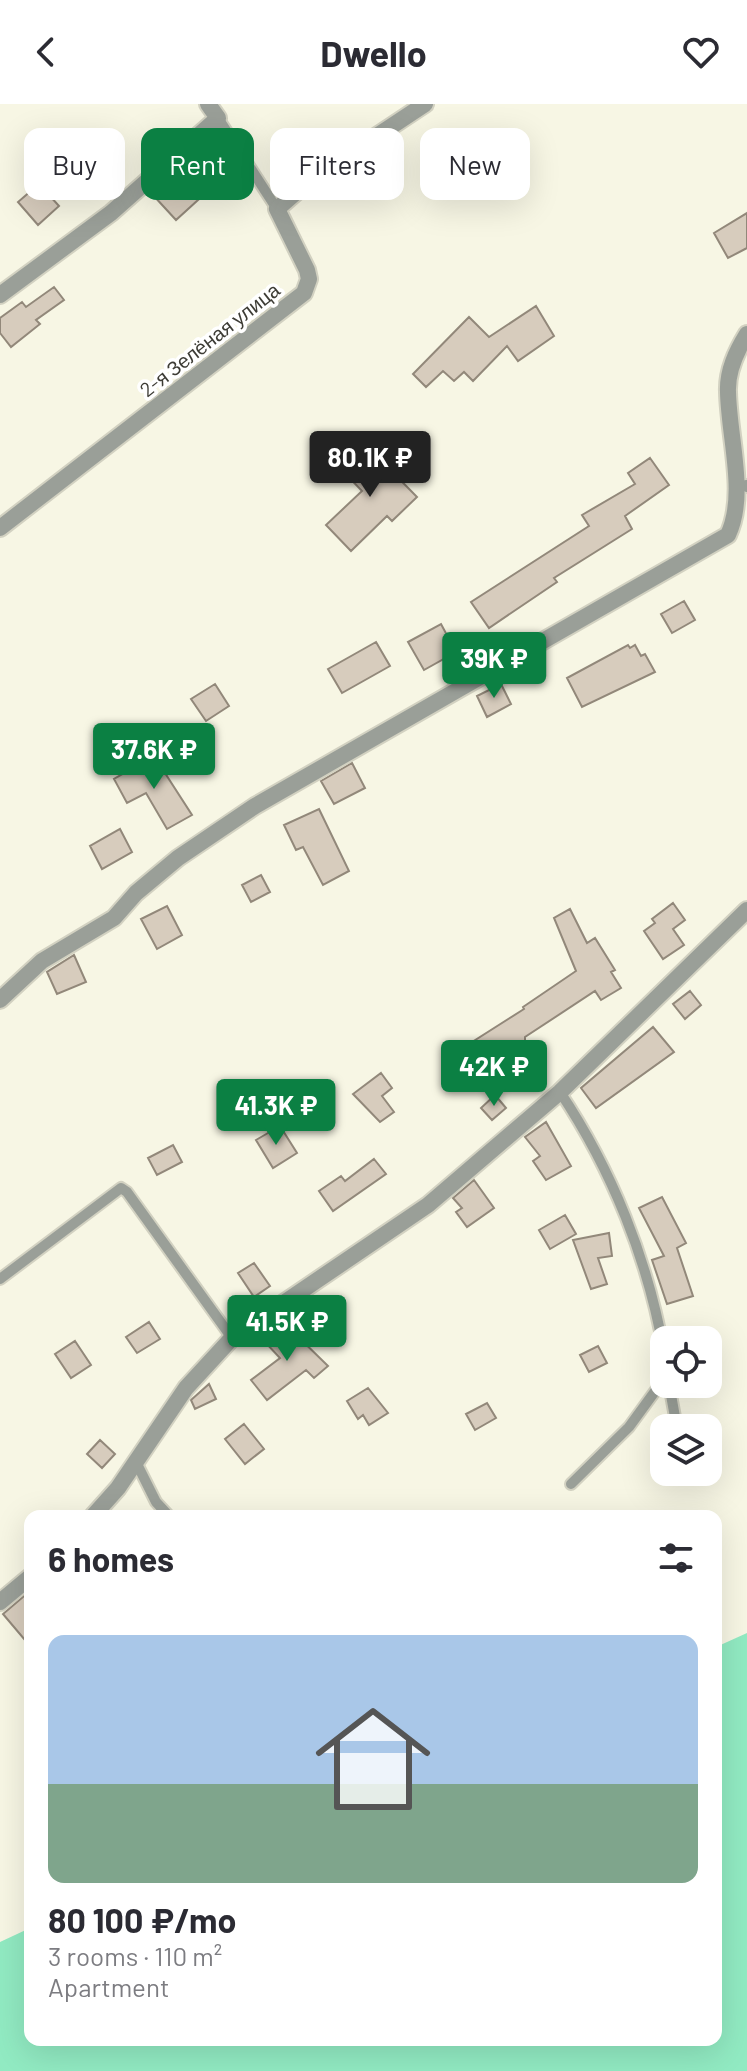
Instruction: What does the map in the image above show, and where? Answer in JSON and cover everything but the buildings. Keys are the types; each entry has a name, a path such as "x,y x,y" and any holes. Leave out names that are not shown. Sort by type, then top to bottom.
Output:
{"street":[{"path":"277,209 309,181 425,104"},
{"path":"0,295 111,213 213,111"},
{"name":"2-я Зелёная улица","path":"0,528 304,293 309,279 307,270 277,209"},
{"path":"0,1000 42,961 114,918 136,893 178,858 231,821 473,678 715,543 736,526 742,514 747,486 727,390 730,371 747,334"},
{"path":"98,1510 136,1462 186,1388 232,1338 428,1205 560,1092 747,910"},
{"path":"0,1602 24,1582"}],"lane":[{"path":"213,111 277,209"},
{"path":"560,1092 584,1128 611,1181 651,1291 658,1326"},
{"path":"0,1279 121,1188 127,1192 232,1338"},
{"path":"571,1484 629,1427 650,1398"},
{"path":"136,1462 163,1510"}],"shaded area":[{"path":"747,1633 747,2071 0,2071 0,1942 24,1931 24,2046 722,2046 722,1644"}]}
